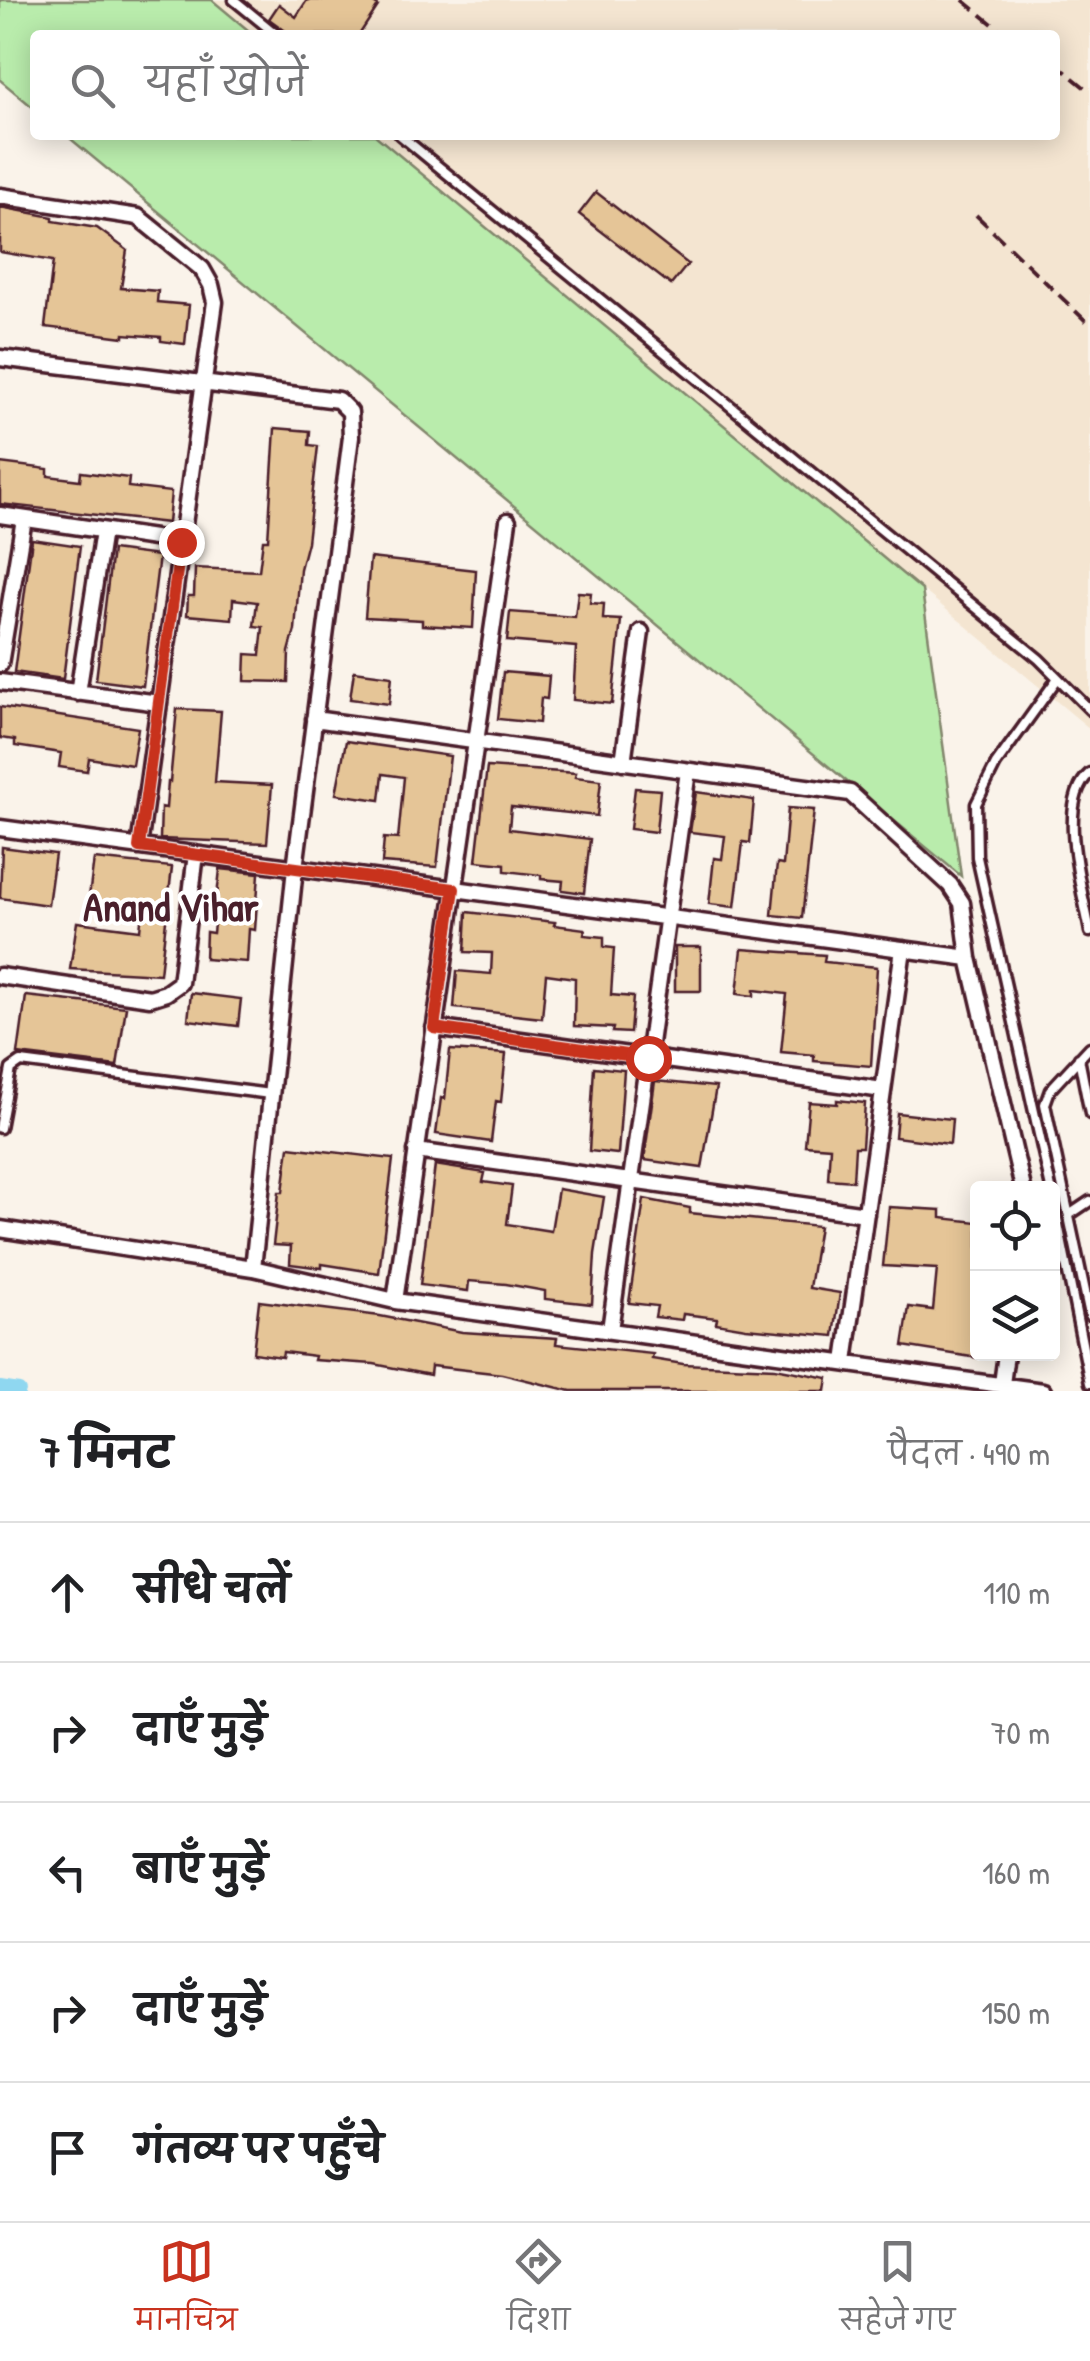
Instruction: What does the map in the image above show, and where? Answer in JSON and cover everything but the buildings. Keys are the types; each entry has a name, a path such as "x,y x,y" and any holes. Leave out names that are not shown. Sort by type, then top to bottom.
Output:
{"street":[{"path":"0,196 138,217 202,269 215,302 139,847"},
{"path":"0,358 338,400 350,412 351,437 295,868 253,1268"},
{"path":"0,515 181,542"},
{"path":"0,664 24,519"},
{"path":"394,1301 508,520"},
{"path":"78,693 103,530"},
{"path":"623,762 642,632"},
{"path":"0,682 159,703"},
{"path":"314,719 850,793 962,902 969,958 1021,1181"},
{"path":"610,1330 688,771"},
{"path":"0,828 969,958"},
{"path":"0,976 150,998 166,994 180,983 196,854"},
{"path":"845,1362 902,949"},
{"path":"434,1028 883,1090"},
{"path":"416,1152 866,1214"},
{"path":"0,1229 253,1268 394,1301 1043,1391"},
{"path":"0,1242 17,1231"},
{"path":"1002,1384 1005,1361"}],"lane":[{"path":"234,0 271,30"},
{"path":"406,140 997,624 1090,710"},
{"path":"1050,1181 976,857 976,804 996,764 1058,678"},
{"path":"1090,773 1080,782 1070,811 1090,932"},
{"path":"1090,1047 1050,1090 1045,1104 1090,1315"},
{"path":"1080,1058 1090,1114"},
{"path":"0,1128 11,1069 21,1062 270,1094"},
{"path":"1068,1215 1090,1201"},
{"path":"1060,1231 1090,1383"}],"shaded area":[{"path":"212,0 1090,0 1090,729 381,140 1060,140 1060,30 248,30"}],"green space":[{"path":"0,0 212,0 248,30 30,30 30,105 0,80"},
{"path":"72,140 381,140 922,590 961,876"}],"waterway":[{"path":"0,1388 19,1391"}],"railway":[{"path":"963,0 1000,30"},
{"path":"1060,67 1090,92"},
{"path":"976,215 1090,325"}],"district":[{"name":"Anand Vihar","path":"171,907"}],"route":[{"path":"181,542 139,847 454,889 434,1028 648,1058"}]}
